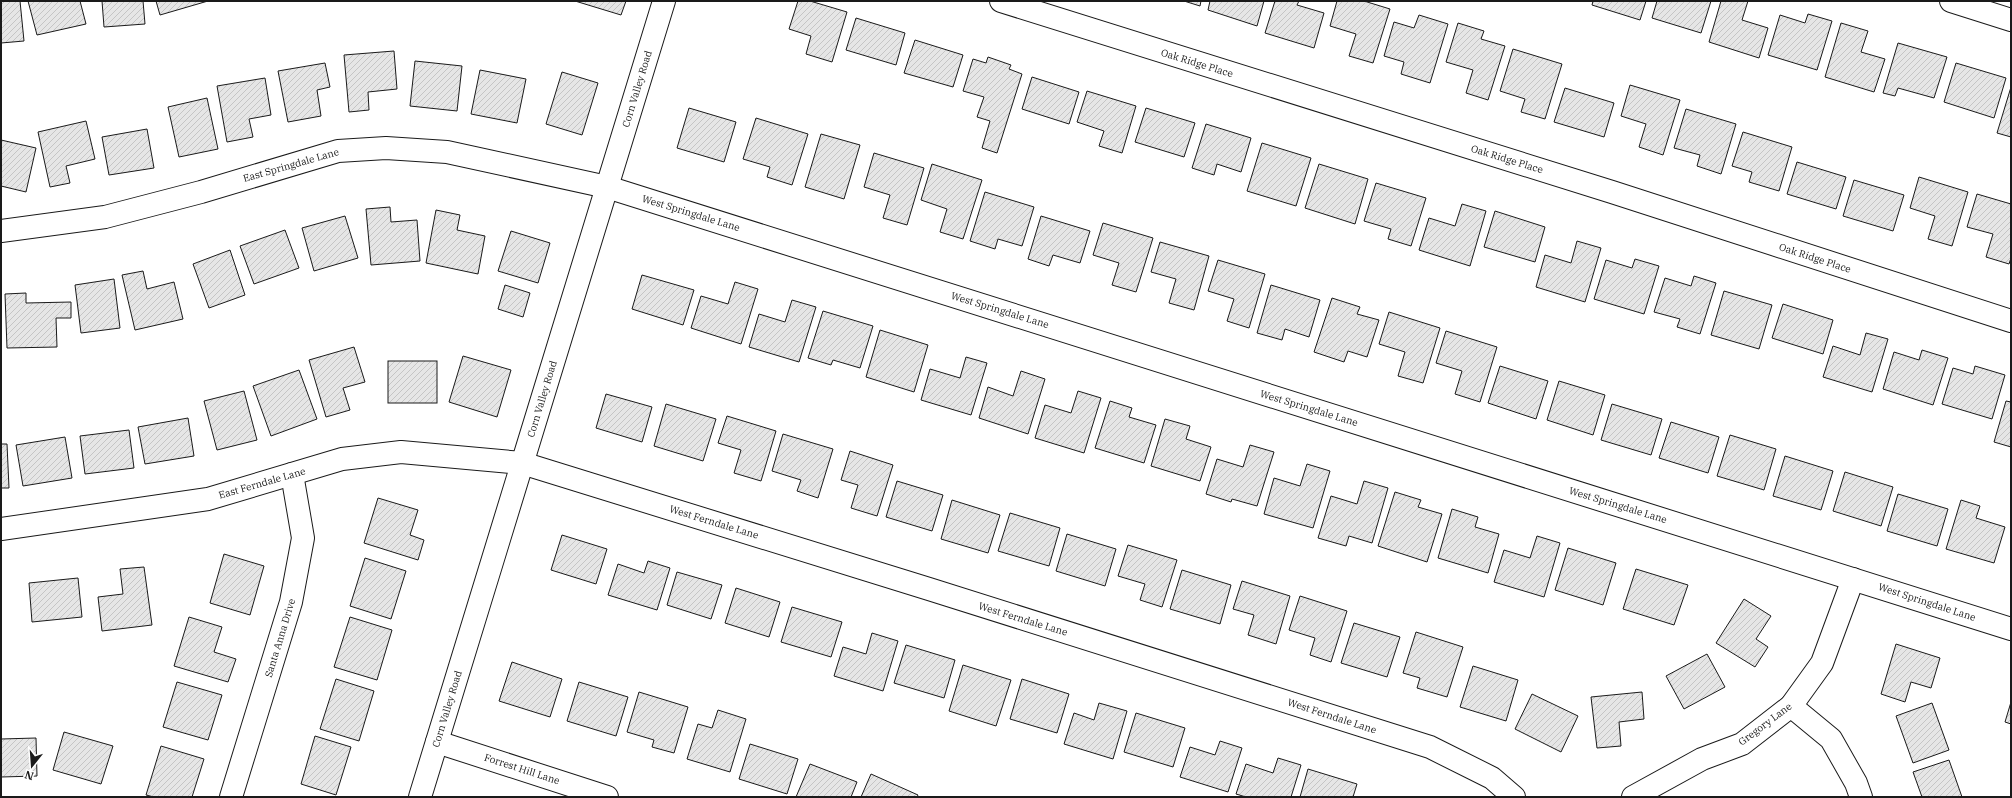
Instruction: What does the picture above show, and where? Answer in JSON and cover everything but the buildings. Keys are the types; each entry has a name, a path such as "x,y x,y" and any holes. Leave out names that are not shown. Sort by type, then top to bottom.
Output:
{"street":[{"name":"Corn Valley Road","path":"420,797 664,1"},
{"name":"Oak Ridge Place","path":"1001,1 1612,192 2011,321"},
{"path":"1951,1 2011,20"},
{"name":"East Springdale Lane","path":"1,231 105,217 201,192 338,151 386,148 446,152 607,187"},
{"name":"West Springdale Lane","path":"607,187 2011,629"},
{"name":"East Ferndale Lane","path":"1,530 208,499 342,460 402,452 522,463"},
{"name":"West Ferndale Lane","path":"522,463 1430,747 1492,778 1514,797"},
{"name":"Santa Anna Drive","path":"231,797 291,602 303,538 292,474"},
{"name":"Gregory Lane","path":"1633,797 1702,759 1742,744 1791,706 1822,664 1853,579"},
{"path":"1791,706 1831,739 1856,783 1861,797"},
{"name":"Forrest Hill Lane","path":"437,742 607,797"}]}
